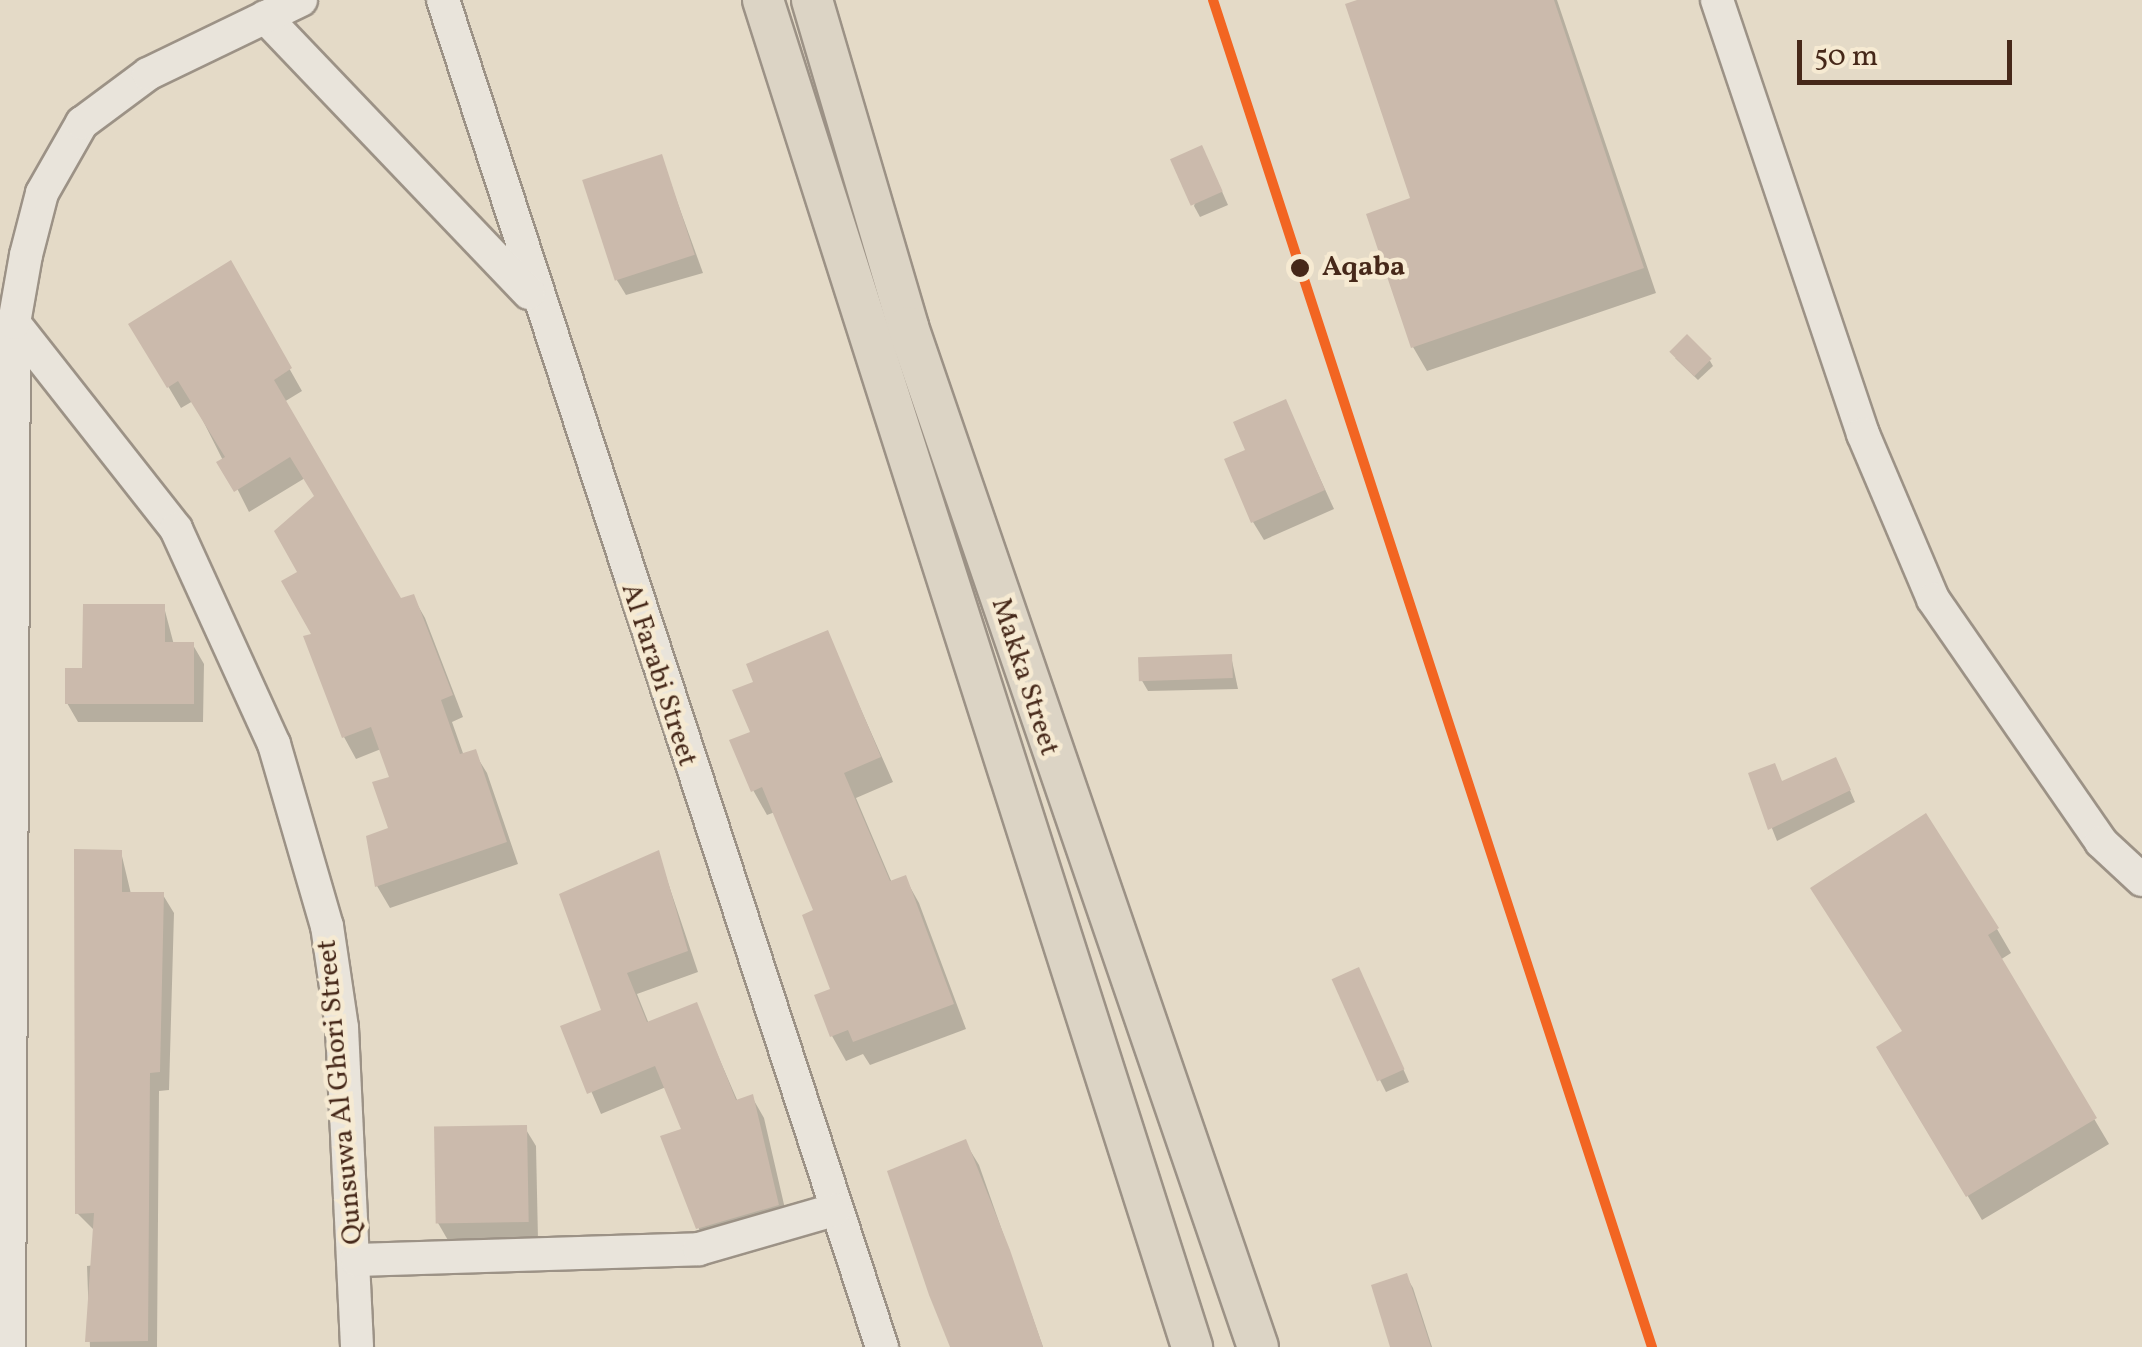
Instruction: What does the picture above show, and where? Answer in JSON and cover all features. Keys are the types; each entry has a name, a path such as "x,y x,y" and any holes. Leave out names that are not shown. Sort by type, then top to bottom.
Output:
{"main road":[{"name":"Makka Street","path":"763,0 1192,1347"},
{"name":"Makka Street","path":"812,0 908,328 1258,1347"}],"street":[{"path":"9,1347 5,1227 14,323 42,194 82,123 148,74 301,0"},
{"name":"Al Farabi Street","path":"443,0 535,300 882,1347"},
{"path":"1717,0 1864,434 1933,599 2100,842 2142,880"},
{"path":"265,16 535,300"},
{"name":"Qunsuwa Al Ghori Street","path":"14,323 176,530 274,744 326,926 356,1260 357,1347"},
{"path":"356,1260 699,1249 834,1210"}],"building":[{"path":"1357,0 1554,0 1644,268 1411,348 1366,214 1410,198 1345,4"},
{"path":"1202,145 1223,192 1191,206 1170,159"},
{"path":"662,154 695,255 615,281 582,180"},
{"path":"231,260 292,368 274,380 401,598 414,594 453,695 441,700 460,754 476,749 507,842 375,887 366,836 388,828 372,782 389,777 371,727 342,738 303,636 311,634 281,581 297,572 274,531 314,496 290,457 234,492 216,462 225,457 178,381 167,388 128,324"},
{"path":"1687,334 1712,359 1694,376 1669,352"},
{"path":"1286,399 1325,490 1251,523 1224,459 1245,450 1233,422"},
{"path":"83,604 165,604 165,642 194,642 194,704 65,704 65,668 82,668"},
{"path":"828,630 881,757 844,773 890,881 906,875 954,1004 853,1042 848,1030 830,1037 814,995 830,989 802,915 813,910 762,787 751,792 729,740 750,732 732,690 753,682 746,664"},
{"path":"1232,654 1233,678 1139,681 1138,657"},
{"path":"1836,757 1851,790 1768,830 1748,773 1775,763 1782,781"},
{"path":"1926,813 1999,928 1988,935 2097,1118 1966,1197 1876,1047 1902,1031 1810,888"},
{"path":"74,849 122,850 122,892 164,892 160,1072 150,1073 148,1341 85,1342 94,1213 75,1214"},
{"path":"659,850 688,951 627,973 647,1022 697,1002 736,1100 753,1094 779,1205 696,1229 660,1136 681,1129 655,1066 587,1094 560,1026 601,1010 559,894"},
{"path":"1359,967 1405,1069 1377,1082 1332,979"},
{"path":"527,1125 529,1222 436,1224 434,1127"},
{"path":"966,1139 1043,1347 950,1347 929,1295 887,1171"},
{"path":"1407,1273 1431,1347 1390,1347 1371,1285"}],"transit line":[{"path":"1213,0 1652,1347"}],"place":[{"name":"Aqaba","path":"1300,268"}]}
